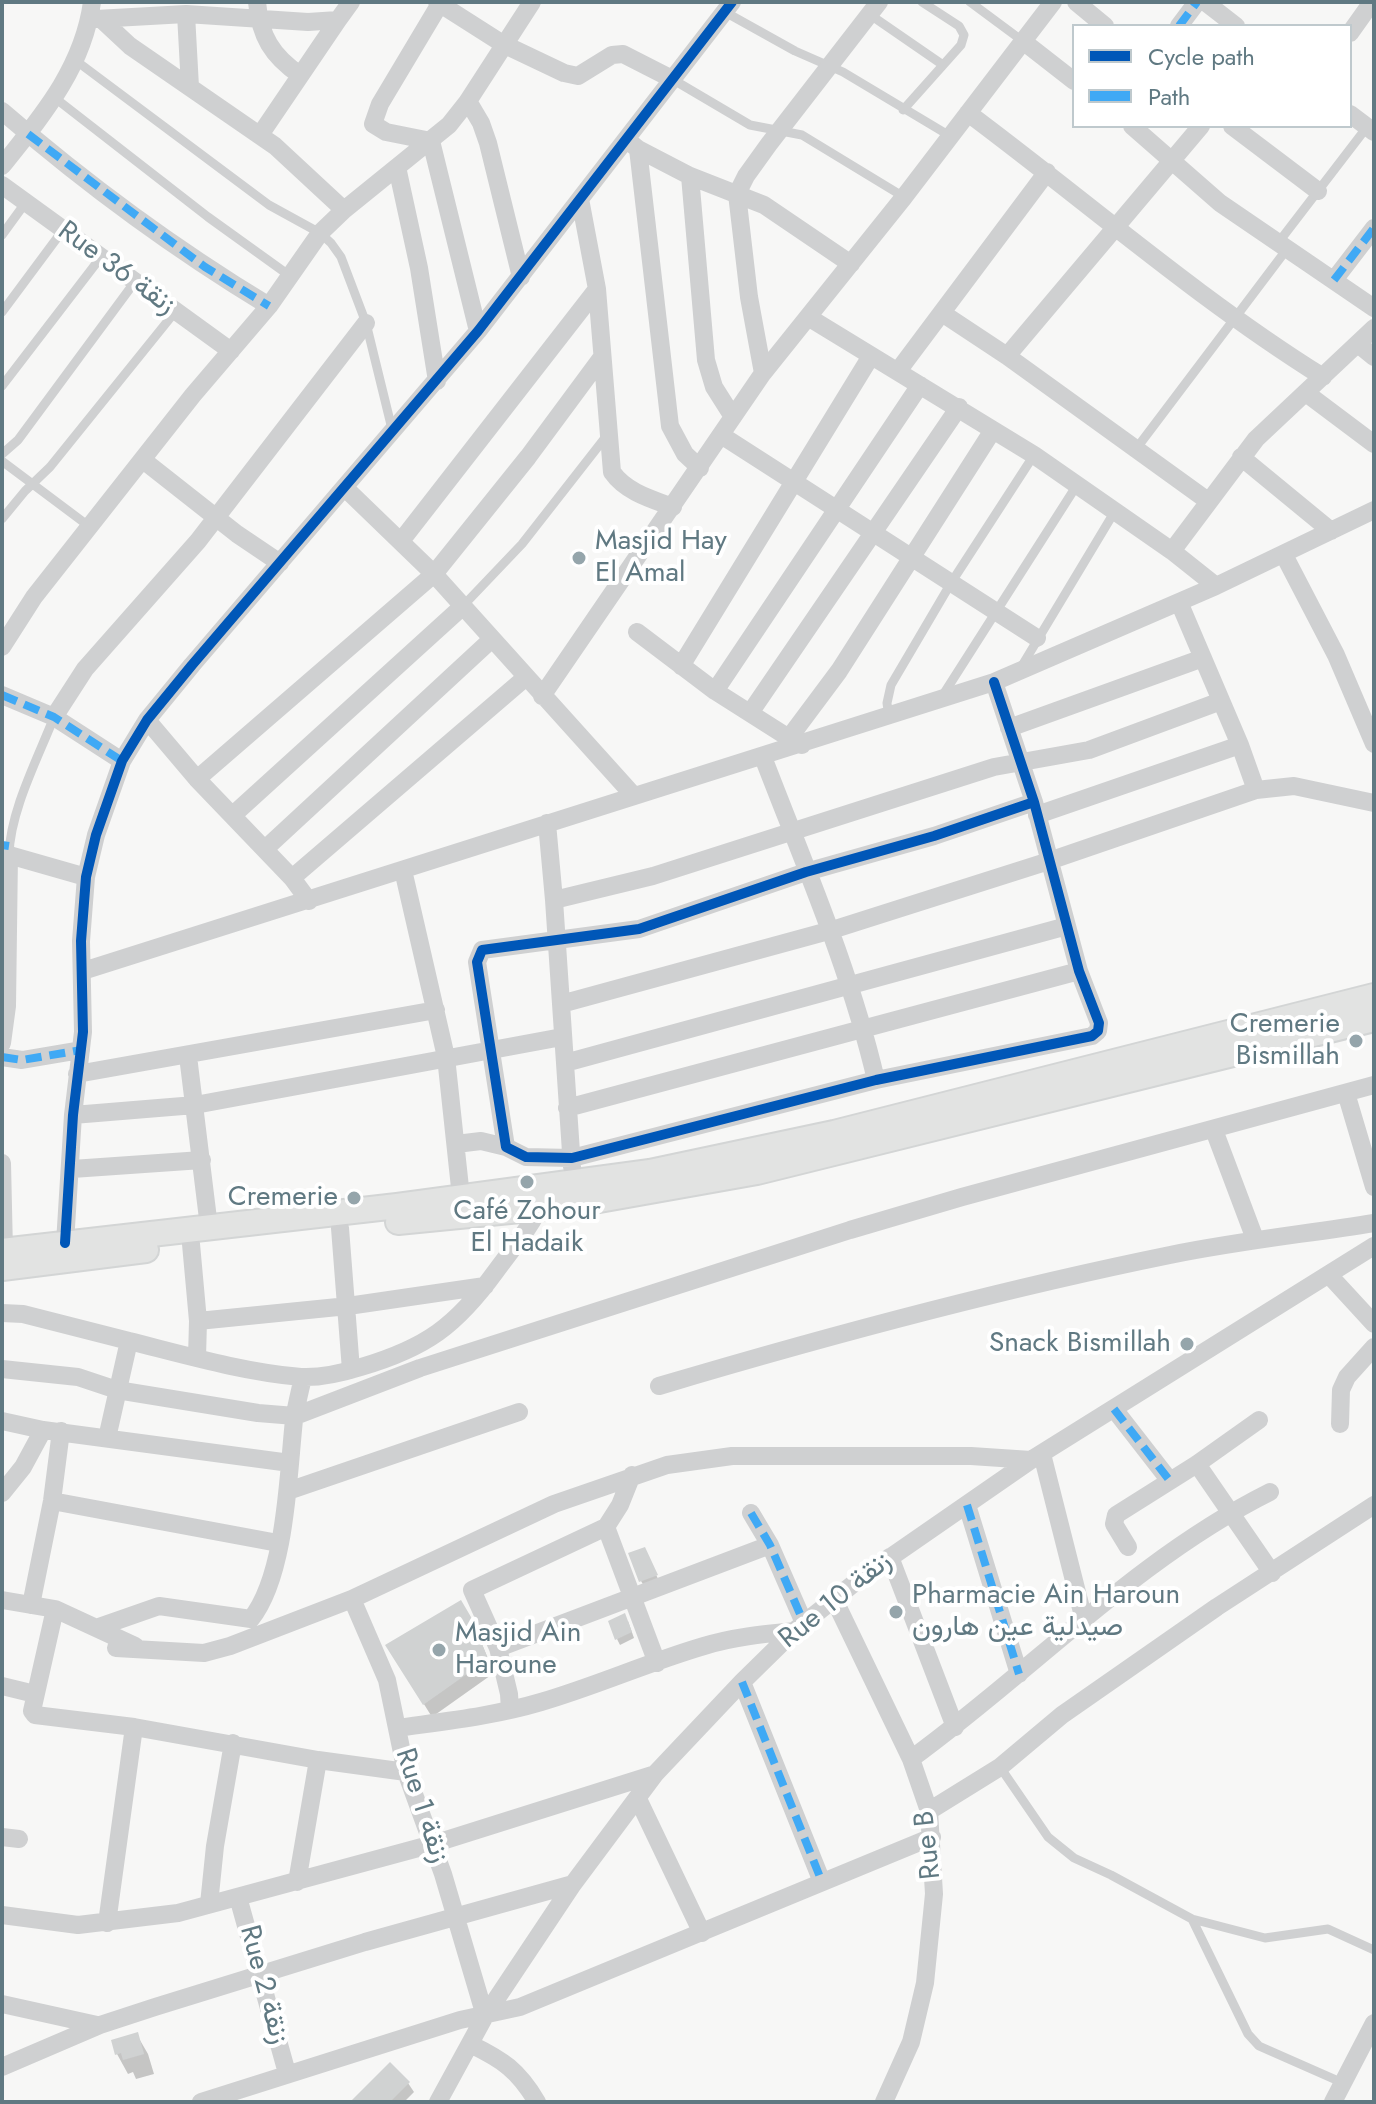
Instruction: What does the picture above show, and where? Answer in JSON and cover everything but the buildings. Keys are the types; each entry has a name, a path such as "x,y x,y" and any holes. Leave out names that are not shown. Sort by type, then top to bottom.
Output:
{"main road":[{"path":"3,1257 65,1243 461,1197 558,1196 650,1172 834,1133 1374,996"},
{"path":"3,1257 191,1244 340,1228 558,1196 757,1172 1374,1019"}],"street":[{"path":"260,135 351,2"},
{"path":"2,647 34,597 269,306 320,233 449,125 532,2"},
{"path":"542,696 763,373 904,197 1053,2"},
{"path":"1076,2 1103,24"},
{"path":"1180,24 1197,2"},
{"path":"1205,2 1233,24"},
{"path":"1352,30 1372,2"},
{"path":"431,141 386,132 373,124 380,104 440,3 503,44 574,76 619,54 627,55 672,79"},
{"path":"65,1243 73,1115 81,1050 81,941 86,877 96,835 122,761 147,720 437,381 580,199 632,145 672,79 729,7"},
{"path":"763,373 749,297 737,194 779,130 874,8"},
{"path":"94,13 258,11 338,20"},
{"path":"258,11 279,60 300,75"},
{"path":"2,166 55,98 94,13"},
{"path":"94,13 130,46 260,135 344,210"},
{"path":"186,14 190,87"},
{"path":"1024,42 1072,79"},
{"path":"468,101 488,143 521,277"},
{"path":"2,111 205,267 269,306"},
{"path":"968,113 1283,352 1323,377"},
{"path":"1352,116 1370,130"},
{"path":"1134,128 1220,203 1374,308"},
{"path":"1007,356 1199,128"},
{"path":"1235,128 1318,191"},
{"path":"431,141 478,331"},
{"path":"632,145 690,176 783,216 851,264"},
{"path":"632,145 670,426 685,454 700,468"},
{"path":"397,167 419,268 437,381"},
{"path":"898,371 1047,172"},
{"path":"690,176 706,360 714,387 733,417"},
{"name":"Rue 36 زنقة","path":"2,185 231,351"},
{"path":"580,199 597,289 610,463 618,480 633,491 673,507"},
{"path":"1334,280 1374,228"},
{"path":"401,541 597,289"},
{"path":"942,313 1007,356 1208,501"},
{"path":"808,317 1034,455 1172,551 1216,586"},
{"path":"54,717 85,669 216,519 366,323"},
{"path":"1172,551 1241,457 1275,420 1374,328"},
{"path":"1358,344 1374,357"},
{"path":"681,666 871,356"},
{"path":"197,779 434,574 528,457 602,357"},
{"path":"715,691 920,385"},
{"path":"1306,393 1374,444"},
{"path":"750,713 876,533 959,407"},
{"path":"796,742 993,430"},
{"path":"721,435 1037,638"},
{"path":"1241,457 1331,531"},
{"path":"143,460 216,519 280,563"},
{"path":"345,488 434,574 634,796"},
{"path":"83,971 763,757 796,742 889,718 994,682 1216,586 1374,510"},
{"path":"1284,555 1336,655 1374,744"},
{"path":"1179,602 1256,790"},
{"path":"233,815 462,607"},
{"path":"637,632 715,691 796,742"},
{"path":"265,849 492,639"},
{"path":"1009,728 1203,658"},
{"path":"292,878 525,678"},
{"path":"456,1144 481,1141 506,1147 526,1157 572,1158 876,1080 1092,1036 1098,1031 1099,1023 1079,971 1035,808 994,682"},
{"path":"2,695 54,717 122,761"},
{"path":"554,900 641,880 994,767 1089,750 1221,701"},
{"path":"147,720 197,779 292,878 309,901"},
{"path":"506,1147 477,962 484,949 639,929 806,872 1035,808 1240,745"},
{"path":"763,757 806,872 832,930 864,1029 876,1080"},
{"path":"561,1004 832,930 1049,861 1256,790 1294,786 1374,803"},
{"path":"2,1313 23,1314 197,1358 303,1377 351,1370 397,1355 434,1337 460,1314 558,1196 572,1158 547,823"},
{"path":"2,1043 7,1006 7,848 86,877"},
{"path":"403,870 446,1057 461,1197"},
{"path":"565,1063 1067,926"},
{"path":"567,1108 1079,971"},
{"path":"77,1074 436,1010"},
{"path":"73,1115 195,1105 562,1037"},
{"path":"2,1057 22,1060 81,1050"},
{"path":"188,1056 209,1227"},
{"path":"2,1369 78,1377 117,1390 295,1416 420,1368 850,1230 1374,1085"},
{"path":"1346,1093 1374,1187"},
{"path":"1214,1130 1255,1239"},
{"path":"72,1169 202,1160"},
{"path":"2,1163 3,1257"},
{"path":"659,1386 772,1352 1016,1289 1255,1239 1374,1223"},
{"path":"340,1228 351,1370"},
{"path":"191,1244 198,1321 197,1358"},
{"name":"Rue 10 زنقة","path":"438,2102 485,2016 573,1884 655,1774 799,1627 890,1557 1037,1457 1374,1246"},
{"path":"1329,1275 1374,1324"},
{"path":"198,1321 348,1306 485,1286"},
{"path":"107,1438 129,1341"},
{"path":"1340,1424 1341,1390 1347,1377 1374,1347"},
{"path":"96,1628 159,1606 251,1619 263,1604 278,1543 303,1377"},
{"path":"1114,1409 1170,1481"},
{"path":"288,1491 519,1412"},
{"path":"1128,1547 1114,1524 1116,1515 1259,1420"},
{"path":"2,1421 52,1431 290,1463"},
{"path":"5,1484 52,1431"},
{"path":"31,1605 52,1501 52,1431"},
{"path":"116,1648 204,1653 266,1634 352,1599 554,1504 632,1475 696,1459 732,1456 1037,1457 1084,1620"},
{"path":"1197,1464 1272,1573"},
{"path":"510,1710 498,1648 472,1590 606,1527 620,1505 632,1475"},
{"path":"911,1759 955,1727 1132,1581 1229,1512 1270,1492"},
{"path":"52,1501 278,1543"},
{"path":"967,1505 1019,1674"},
{"path":"929,1811 1000,1767 1062,1715 1217,1607 1374,1505"},
{"path":"397,1728 476,1718 510,1710 606,1682 703,1646 799,1627 770,1545 751,1513"},
{"path":"606,1527 657,1663"},
{"path":"498,1648 770,1545"},
{"path":"890,1557 955,1727"},
{"name":"Rue 1 زنقة","path":"352,1599 387,1680 406,1772 433,1844 485,2016"},
{"name":"Rue B","path":"834,1599 911,1759 929,1811 932,1837 933,1909 925,1983 911,2042 884,2102"},
{"path":"2,1600 55,1609 145,1651"},
{"path":"55,1609 35,1694 32,1711 35,1715 134,1727 318,1760 406,1772"},
{"path":"742,1682 822,1882"},
{"path":"2,1686 35,1694"},
{"path":"107,1923 134,1727"},
{"path":"209,1904 215,1846 233,1743"},
{"path":"297,1882 318,1760"},
{"path":"2,1915 78,1925 178,1913 433,1844 655,1774"},
{"path":"638,1799 702,1933"},
{"path":"201,2102 460,2020 520,2007 932,1837"},
{"path":"2,2067 100,2025 455,1916 573,1884"},
{"name":"Rue 2 زنقة","path":"238,1897 287,2073"},
{"path":"2,2004 100,2025"},
{"path":"1333,2102 1374,2023"},
{"path":"470,2044 503,2060 523,2079 537,2102"}],"lane":[{"path":"903,110 961,45 964,35 959,26 922,2"},
{"path":"970,2 1024,42"},
{"path":"729,7 784,46 828,65 950,136"},
{"path":"874,8 943,65"},
{"path":"75,60 269,205 320,233 341,257 366,323 393,433"},
{"path":"672,79 750,125 802,135 904,197"},
{"path":"55,98 208,217 290,276"},
{"path":"1136,449 1237,317 1318,191 1370,130"},
{"path":"2,235 26,202"},
{"path":"2,312 63,230"},
{"path":"2,386 101,257"},
{"path":"2,454 18,440 134,283"},
{"path":"2,519 50,467 175,312"},
{"path":"462,607 522,544 608,434"},
{"path":"889,718 887,703 891,685 951,583 1034,455"},
{"path":"2,461 90,527"},
{"path":"939,700 1077,485"},
{"path":"1019,671 1115,511"},
{"path":"7,848 18,810 54,717"},
{"path":"1000,1767 1048,1837 1074,1858 1192,1919 1265,1938 1328,1929 1374,1950"},
{"path":"1192,1919 1248,2034 1259,2046 1343,2083"}],"marked path":[{"path":"1180,24 1197,2"},
{"path":"28,134 205,267 269,306"},
{"path":"1334,280 1374,228"},
{"path":"2,695 54,717 122,761"},
{"path":"2,845 9,846"},
{"path":"2,1057 22,1060 81,1050"},
{"path":"1114,1409 1170,1481"},
{"path":"967,1505 1019,1674"},
{"path":"751,1513 770,1545 804,1623"},
{"path":"742,1682 822,1882"}],"cycle path":[{"path":"65,1243 73,1115 83,1032 81,941 86,877 96,835 122,761 147,720 192,665 478,331 732,2"},
{"path":"994,682 1034,802 1079,971 1099,1023 1098,1031 1092,1036 876,1080 572,1158 526,1157 506,1147 477,962 482,950 639,929 806,872 934,836 1034,802"}],"place":[{"name":"Masjid Hay El Amal","path":"579,558"},
{"name":"Cremerie Bismillah","path":"1356,1041"},
{"name":"Café Zohour El Hadaik","path":"527,1182"},
{"name":"Cremerie","path":"354,1198"},
{"name":"Snack Bismillah","path":"1187,1344"},
{"name":"Pharmacie Ain Haroun صيدلية عين هارون","path":"896,1612"},
{"name":"Masjid Ain Haroune","path":"439,1650"}]}
